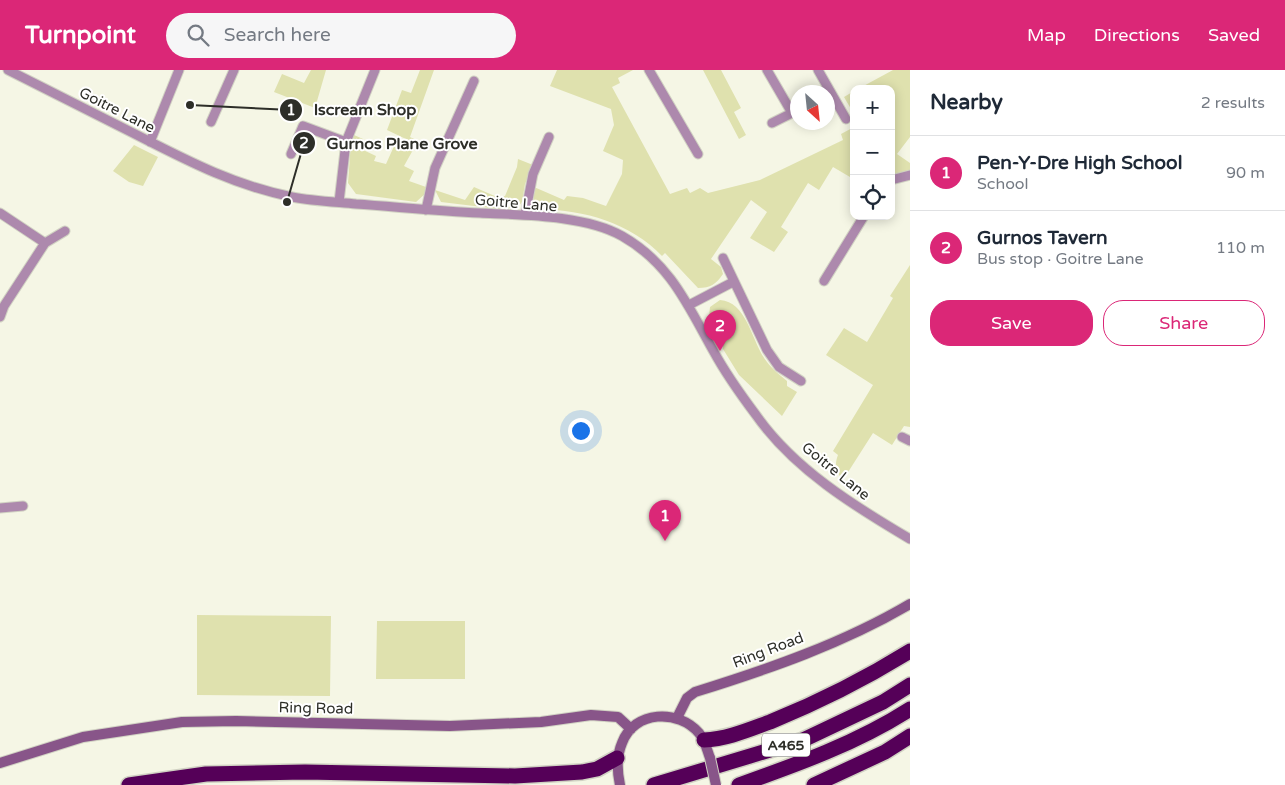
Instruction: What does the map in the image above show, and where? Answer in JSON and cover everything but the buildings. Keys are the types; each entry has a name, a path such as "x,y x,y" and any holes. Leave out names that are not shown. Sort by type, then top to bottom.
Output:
{"highway":[{"path":"704,740 718,740 738,734 820,702 872,675 910,651"},
{"name":"A465","path":"654,785 803,740 883,702 910,685"},
{"name":"A465","path":"739,785 826,754 890,722 910,709"},
{"path":"814,785 885,752 910,736"},
{"path":"128,785 206,774 305,772 515,776 582,772 597,769 617,758"}],"street":[{"name":"Goitre Lane","path":"8,70 191,164 240,183 293,197 426,210 525,215 578,222 620,235 642,249 664,268 689,305 734,384 758,418 779,442 840,496 910,539"},
{"path":"150,142 179,70"},
{"path":"212,122 225,87 234,70"},
{"path":"340,202 346,142 375,70"},
{"path":"649,70 698,154"},
{"path":"767,70 790,106"},
{"path":"818,70 825,85"},
{"path":"426,210 436,168 474,81"},
{"path":"835,102 846,118"},
{"path":"772,123 790,114"},
{"path":"291,154 303,126 346,142"},
{"path":"525,215 533,174 549,137"},
{"path":"895,179 910,175"},
{"path":"0,212 45,243"},
{"path":"824,281 862,220"},
{"path":"0,316 4,306 45,243 64,231"},
{"path":"723,258 767,350 778,367 801,382"},
{"path":"689,305 733,282"},
{"path":"0,508 23,506"},
{"name":"Ring Road","path":"677,718 687,698 696,692 791,659 880,620 908,605"},
{"name":"Ring Road","path":"0,763 83,737 182,722 236,721 450,726 541,722 591,715 618,717 631,729"},
{"path":"620,782 617,758 622,741 631,729 650,717 666,716 688,723 704,740 716,785"}],"green space":[{"path":"311,70 326,70 315,108 274,92 282,74 304,83"},
{"path":"420,70 434,70 410,137 418,141 404,166 414,171 409,181 426,187 426,193 416,202 356,194 348,183 351,142 354,135 363,139 359,148 376,156 374,161 386,164 395,144 406,148 408,140 387,130 402,90 411,93"},
{"path":"557,70 633,70 618,78 620,83 612,87 670,194 687,188 690,193 700,188 708,193 760,180 843,140 841,134 850,129 850,177 833,167 819,190 808,183 781,227 788,232 774,252 750,238 767,212 751,200 711,259 721,267 723,274 713,285 698,288 665,253 662,256 636,235 621,227 606,220 573,212 540,209 534,202 534,187 564,200 567,196 583,198 606,206 622,174 623,160 603,151 614,125 611,109 550,86"},
{"path":"703,70 721,70 741,108 734,112 746,135 739,139"},
{"path":"893,70 910,70 910,137 897,154 910,163 910,170 895,174 895,85 865,85"},
{"path":"850,93 850,107 844,97"},
{"path":"134,145 158,157 143,186 129,182 113,171"},
{"path":"518,159 533,165 525,184 522,202 518,207 499,209 441,202 435,190 465,200 474,187 497,197 505,196 517,167"},
{"path":"910,265 910,427 904,426 892,445 873,433 843,480 836,468 838,455 833,451 873,385 826,355 844,328 867,342 893,298 890,296"},
{"path":"720,300 729,302 737,308 767,362 787,381 787,386 797,392 782,416 739,375 723,349 723,340 709,316 710,307"},
{"path":"197,615 331,616 330,696 197,695"},
{"path":"377,621 465,621 465,679 376,679"}],"place":[{"name":"Iscream Shop","path":"190,105"},
{"name":"Gurnos Plane Grove","path":"287,202"},
{"name":"Gurnos Tavern","path":"720,351"},
{"name":"Pen-Y-Dre High School","path":"665,541"}]}
